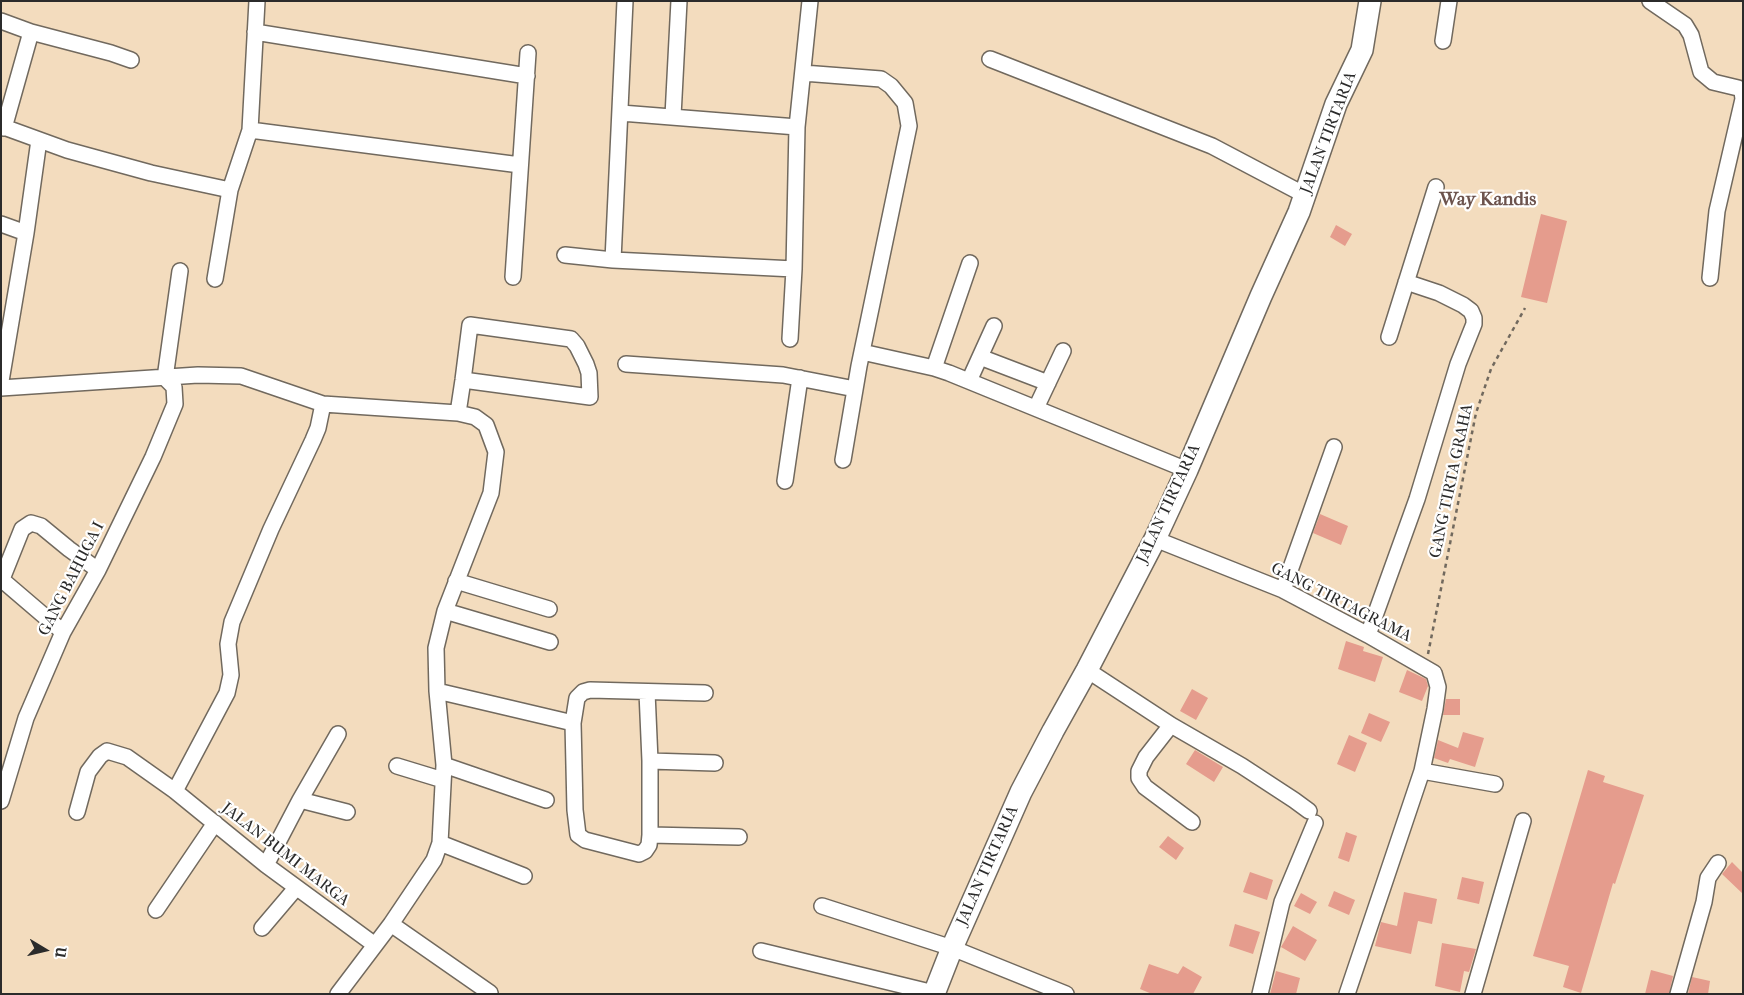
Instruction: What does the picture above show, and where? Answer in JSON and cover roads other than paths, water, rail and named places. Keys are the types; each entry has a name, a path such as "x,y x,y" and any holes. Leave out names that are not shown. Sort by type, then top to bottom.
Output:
{"street":[{"path":"216,279 230,190 250,130 257,1"},
{"path":"613,260 625,1"},
{"path":"673,116 678,1"},
{"path":"790,339 794,269 797,127 810,1"},
{"name":"JALAN TIRTARIA","path":"934,993 1021,792 1155,539 1187,470 1299,212 1336,104 1362,50 1370,1"},
{"path":"1443,41 1449,1"},
{"path":"1650,1 1685,25 1691,35 1701,72 1713,82 1738,88 1742,91 1742,99 1717,210 1710,278"},
{"path":"1,21 31,32 131,60"},
{"path":"31,32 3,127 67,150 230,190"},
{"path":"255,32 527,76"},
{"path":"513,277 528,53"},
{"path":"990,59 1212,146 1305,195"},
{"path":"803,73 881,79 891,86 905,103 909,126 862,352 843,460"},
{"path":"620,114 673,116 797,127"},
{"path":"250,130 520,165"},
{"path":"1,381 26,233 39,140"},
{"path":"1389,337 1436,188"},
{"path":"1,224 26,233"},
{"path":"565,255 613,260 794,269"},
{"path":"934,368 970,263"},
{"path":"165,378 180,271"},
{"path":"1368,635 1417,499 1458,364 1474,324 1471,311 1463,306 1439,292 1406,282"},
{"path":"458,413 470,326 571,339 577,346 589,373 590,397 463,380"},
{"path":"969,381 994,326"},
{"path":"1036,408 1063,351"},
{"path":"862,352 934,368 1187,470"},
{"path":"980,356 1048,383"},
{"path":"626,364 782,375 855,389"},
{"path":"1,388 165,378 198,374 241,376 323,404 458,413 475,417 486,425 496,452 492,493 445,611 436,648 437,691 444,773 440,843 434,860 343,992"},
{"name":"GANG BAHUGA I","path":"1,801 26,718 63,632 98,570 153,457 175,404 174,387 165,378"},
{"path":"785,481 800,378"},
{"path":"175,791 227,693 231,675 228,644 232,622 271,529 314,440 323,404"},
{"path":"1283,590 1334,447"},
{"path":"63,632 2,579 22,528 31,523 41,526 98,570"},
{"name":"GANG TIRTAGRAMA","path":"1155,539 1283,590 1368,635 1434,673 1438,687 1422,771"},
{"path":"456,581 549,609"},
{"path":"445,611 550,642"},
{"path":"1087,670 1171,725 1242,766 1294,800 1312,817 1282,902 1260,994"},
{"path":"647,692 650,761 650,835 649,845 645,851 639,854 585,840 578,835 575,810 573,723 577,698 590,690 704,693"},
{"path":"437,691 573,723"},
{"path":"1171,725 1146,757 1139,771 1139,778 1145,788 1192,822"},
{"path":"266,866 300,800 338,734"},
{"name":"JALAN BUMI MARGA","path":"77,812 88,772 100,756 108,751 127,757 175,791 266,866 374,945"},
{"path":"650,761 714,763"},
{"path":"397,766 444,773 546,800"},
{"path":"1347,994 1422,771 1495,784"},
{"path":"300,800 347,812"},
{"path":"1474,994 1523,821"},
{"path":"156,910 215,823"},
{"path":"650,835 739,838"},
{"path":"440,843 524,876"},
{"path":"1678,994 1704,902 1708,878 1718,863"},
{"path":"262,928 296,888"},
{"path":"822,906 952,948 1066,994"},
{"path":"391,924 490,993"},
{"path":"761,951 934,993"}],"district":[{"name":"Way Kandis","path":"1488,200"}]}
